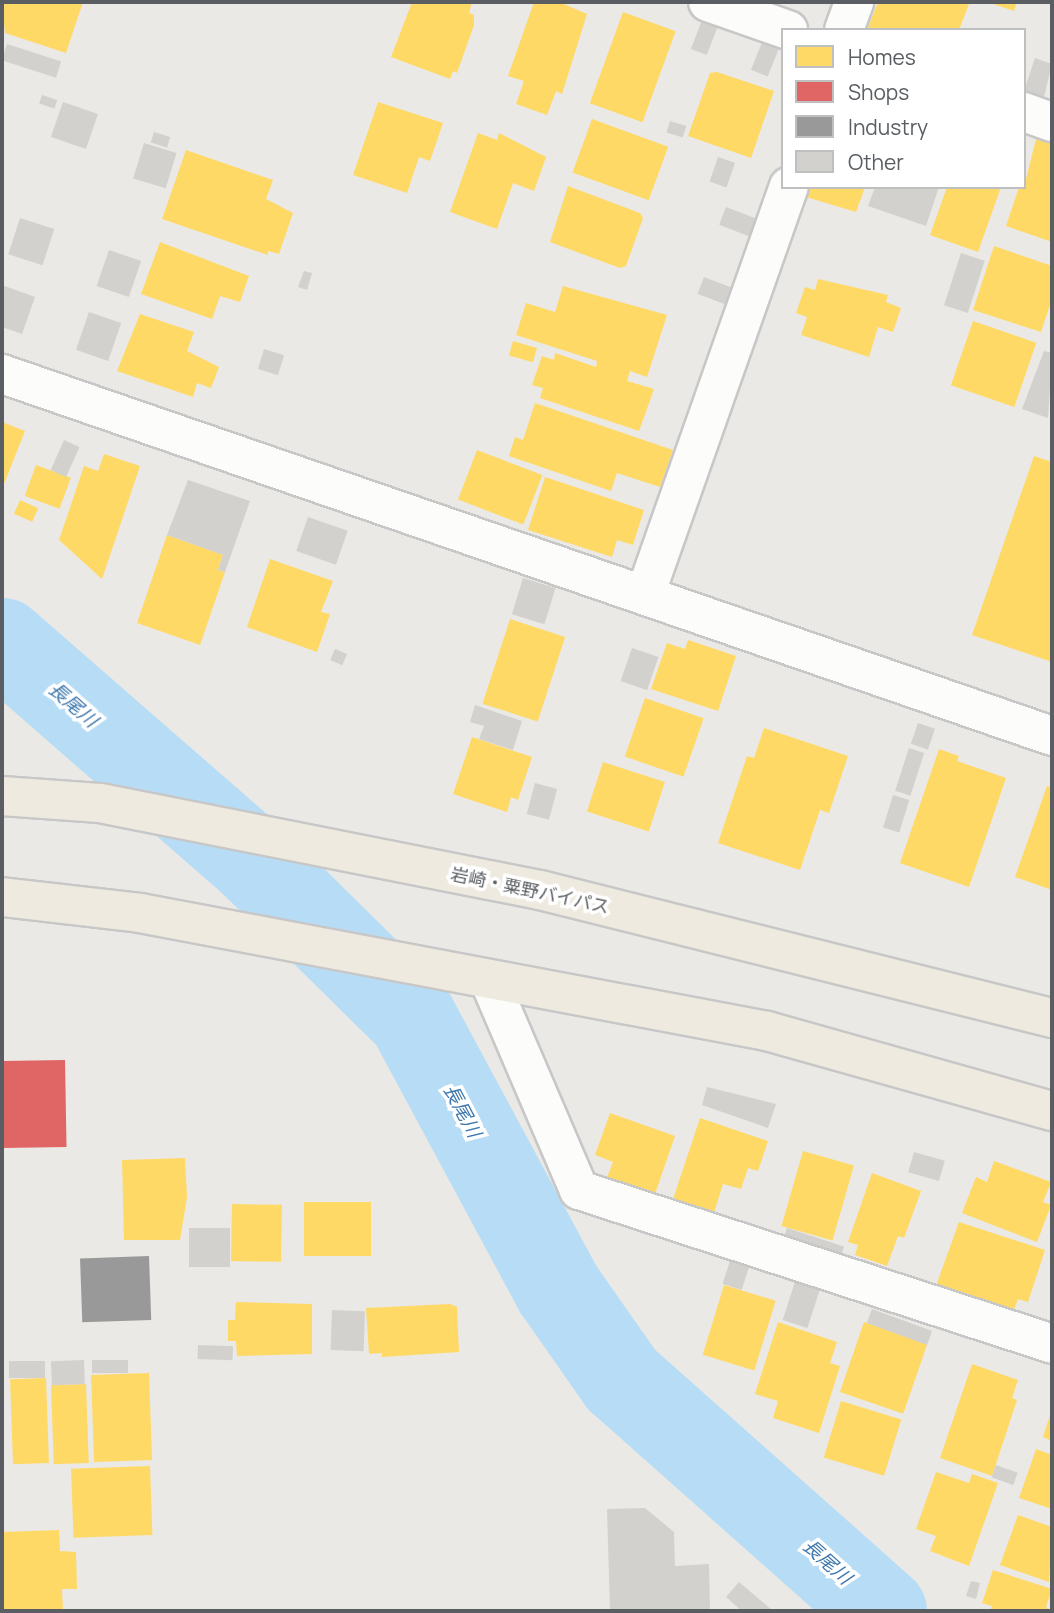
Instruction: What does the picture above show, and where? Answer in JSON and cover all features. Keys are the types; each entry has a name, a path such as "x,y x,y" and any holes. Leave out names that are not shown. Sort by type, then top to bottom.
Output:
{"highway":[{"name":"岩崎・粟野バイパス","path":"2,796 100,803 540,890 1052,1018"},
{"path":"2,897 204,925 767,1031 1052,1111"}],"street":[{"path":"708,2 782,28"},
{"path":"845,28 854,2"},
{"path":"1026,113 1052,122"},
{"path":"645,595 788,189"},
{"path":"2,374 1052,736"},
{"path":"489,980 579,1190 1052,1344"}],"building: Homes":[{"path":"2,2 83,2 66,53 5,33"},
{"path":"412,2 472,2 469,13 474,15 474,25 457,73 453,71 450,79 391,57"},
{"path":"534,2 559,2 587,14 562,94 556,91 547,115 516,104 524,81 508,76"},
{"path":"878,2 969,4 960,28 868,28"},
{"path":"987,2 1017,2 1014,11"},
{"path":"623,12 676,31 642,122 590,103"},
{"path":"717,72 774,91 751,158 688,136 710,73"},
{"path":"378,102 443,123 430,161 419,157 407,193 353,175"},
{"path":"592,119 668,147 649,200 573,173"},
{"path":"478,133 497,140 499,133 546,157 534,191 513,183 497,229 450,212"},
{"path":"1036,139 1052,144 1052,242 1006,226 1018,189 1026,189"},
{"path":"186,150 273,180 266,199 293,213 279,254 268,251 268,255 162,219"},
{"path":"568,186 640,213 643,218 626,266 620,268 550,242"},
{"path":"797,189 864,189 856,212 796,194"},
{"path":"946,189 1000,189 978,252 930,235"},
{"path":"160,242 249,276 240,302 220,296 212,319 141,294"},
{"path":"994,246 1052,266 1052,299 1041,332 973,310"},
{"path":"818,279 888,295 886,302 901,308 893,332 878,327 869,357 801,335 807,317 796,313 805,287 815,290"},
{"path":"563,286 667,315 647,377 630,371 627,381 654,389 639,431 540,398 543,388 532,385 542,356 554,360 555,353 596,367 597,361 516,335 526,303 555,312"},
{"path":"140,314 194,332 187,351 219,367 211,388 197,383 193,397 117,371"},
{"path":"973,321 1036,343 1014,407 951,385"},
{"path":"513,341 537,348 533,362 509,355"},
{"path":"535,403 673,450 660,487 617,473 611,491 509,456 515,437 523,440"},
{"path":"2,422 25,431 2,489"},
{"path":"477,450 542,475 523,525 458,499"},
{"path":"104,454 140,466 102,579 59,540 84,466 98,471"},
{"path":"1034,456 1052,462 1052,662 972,635"},
{"path":"36,465 71,478 59,509 25,496"},
{"path":"545,477 644,510 633,545 617,540 612,557 528,530"},
{"path":"20,500 38,508 32,522 14,514"},
{"path":"167,535 223,555 218,570 225,572 200,645 137,623"},
{"path":"270,559 333,581 321,612 330,614 317,652 247,627"},
{"path":"510,619 565,637 538,722 482,704"},
{"path":"688,640 736,656 718,711 651,689 667,643 685,649"},
{"path":"645,698 704,718 683,777 625,757"},
{"path":"764,728 848,756 829,813 820,810 800,870 718,843 747,756 754,758"},
{"path":"472,737 532,757 518,800 511,797 507,812 453,794"},
{"path":"939,749 959,756 957,761 1006,778 969,887 900,863"},
{"path":"603,762 665,782 649,832 587,811"},
{"path":"1047,786 1052,788 1052,890 1015,877"},
{"path":"610,1113 675,1136 654,1197 606,1180 613,1162 595,1155"},
{"path":"700,1118 768,1141 758,1171 748,1168 741,1189 723,1184 711,1222 670,1208"},
{"path":"803,1151 854,1166 832,1241 782,1226"},
{"path":"185,1158 187,1197 180,1240 124,1240 122,1160"},
{"path":"994,1161 1051,1182 1043,1202 1051,1205 1037,1242 962,1213 976,1177 987,1182"},
{"path":"872,1173 921,1191 904,1238 898,1236 887,1266 855,1255 858,1245 848,1242"},
{"path":"304,1202 371,1202 371,1256 304,1256"},
{"path":"232,1204 282,1205 281,1262 231,1261"},
{"path":"959,1222 1045,1250 1028,1302 1018,1299 1010,1320 941,1297 937,1283"},
{"path":"724,1285 776,1301 754,1371 703,1355"},
{"path":"236,1302 312,1304 312,1354 237,1356 236,1341 228,1341 228,1320 235,1320"},
{"path":"450,1304 457,1307 459,1352 382,1357 382,1353 369,1354 366,1308"},
{"path":"778,1322 837,1342 830,1363 840,1366 819,1433 773,1418 778,1401 755,1394"},
{"path":"864,1322 927,1344 903,1414 840,1392"},
{"path":"972,1364 1018,1380 1012,1398 1017,1400 992,1476 940,1458"},
{"path":"149,1373 152,1460 94,1462 91,1375"},
{"path":"46,1378 49,1463 13,1464 10,1379"},
{"path":"86,1384 89,1463 54,1464 51,1385"},
{"path":"841,1401 901,1419 884,1476 824,1457"},
{"path":"1052,1409 1052,1441 1043,1437"},
{"path":"1036,1449 1052,1455 1052,1509 1019,1498"},
{"path":"150,1466 152,1535 73,1538 71,1469"},
{"path":"936,1472 969,1483 972,1474 998,1483 969,1566 930,1551 936,1536 916,1529"},
{"path":"1018,1515 1052,1527 1049,1582 1000,1565"},
{"path":"59,1530 60,1551 76,1552 77,1589 62,1589 63,1611 2,1611 2,1532"},
{"path":"993,1570 1052,1589 1046,1607 1052,1611 990,1611 992,1606 982,1603"}],"building: Shops":[{"path":"65,1060 67,1147 4,1148 2,1061"}],"building: Industry":[{"path":"149,1256 151,1320 82,1322 80,1258"}],"building: Other":[{"path":"702,20 718,26 707,55 691,49"},
{"path":"763,40 780,47 768,76 751,70"},
{"path":"7,44 61,62 56,78 2,60"},
{"path":"1035,58 1052,64 1044,97 1026,92"},
{"path":"42,95 57,100 54,109 39,104"},
{"path":"63,102 98,114 86,149 51,137"},
{"path":"670,121 686,126 683,137 666,132"},
{"path":"154,132 170,137 167,147 151,143"},
{"path":"144,143 177,153 166,188 133,178"},
{"path":"718,157 735,163 727,187 710,182"},
{"path":"874,189 938,189 926,226 868,206"},
{"path":"726,207 758,219 751,237 719,225"},
{"path":"20,218 54,229 42,265 8,254"},
{"path":"109,250 141,261 129,297 97,286"},
{"path":"961,253 985,261 968,313 944,305"},
{"path":"304,271 312,273 307,290 298,287"},
{"path":"704,277 732,288 726,305 698,294"},
{"path":"2,285 35,297 22,334 2,327"},
{"path":"89,312 121,323 108,361 76,350"},
{"path":"264,349 284,355 278,375 258,369"},
{"path":"1044,351 1052,353 1048,418 1022,409"},
{"path":"64,440 80,447 66,477 51,470"},
{"path":"188,480 250,501 225,572 218,570 223,555 167,535"},
{"path":"308,517 348,531 336,565 296,551"},
{"path":"523,578 556,588 544,624 512,614"},
{"path":"632,648 658,657 647,690 621,681"},
{"path":"335,649 347,654 342,665 330,660"},
{"path":"475,705 522,721 513,750 479,739 484,726 470,722"},
{"path":"918,723 935,729 928,750 911,744"},
{"path":"909,748 924,753 910,796 895,791"},
{"path":"535,783 557,789 549,820 527,814"},
{"path":"893,795 909,800 899,832 883,828"},
{"path":"707,1087 776,1104 768,1128 702,1105"},
{"path":"914,1152 945,1161 939,1181 908,1172"},
{"path":"189,1228 230,1228 230,1267 189,1267"},
{"path":"787,1228 844,1247 839,1261 782,1242"},
{"path":"730,1261 749,1267 742,1290 723,1284"},
{"path":"795,1282 820,1290 807,1328 783,1320"},
{"path":"872,1309 932,1331 927,1345 867,1323"},
{"path":"332,1310 365,1311 364,1351 331,1350"},
{"path":"198,1345 233,1346 232,1360 198,1359"},
{"path":"84,1360 85,1384 52,1385 51,1361"},
{"path":"92,1360 128,1360 128,1373 92,1373"},
{"path":"9,1361 45,1361 45,1378 9,1378"},
{"path":"996,1465 1018,1473 1013,1485 992,1477"},
{"path":"645,1508 674,1532 675,1566 709,1564 710,1611 610,1611 607,1509"},
{"path":"971,1581 980,1583 976,1599 966,1596"},
{"path":"739,1582 773,1611 742,1611 726,1597"}],"waterway":[{"name":"長尾川","path":"2,642 254,862 412,1018 558,1289 621,1379 882,1611"}]}
